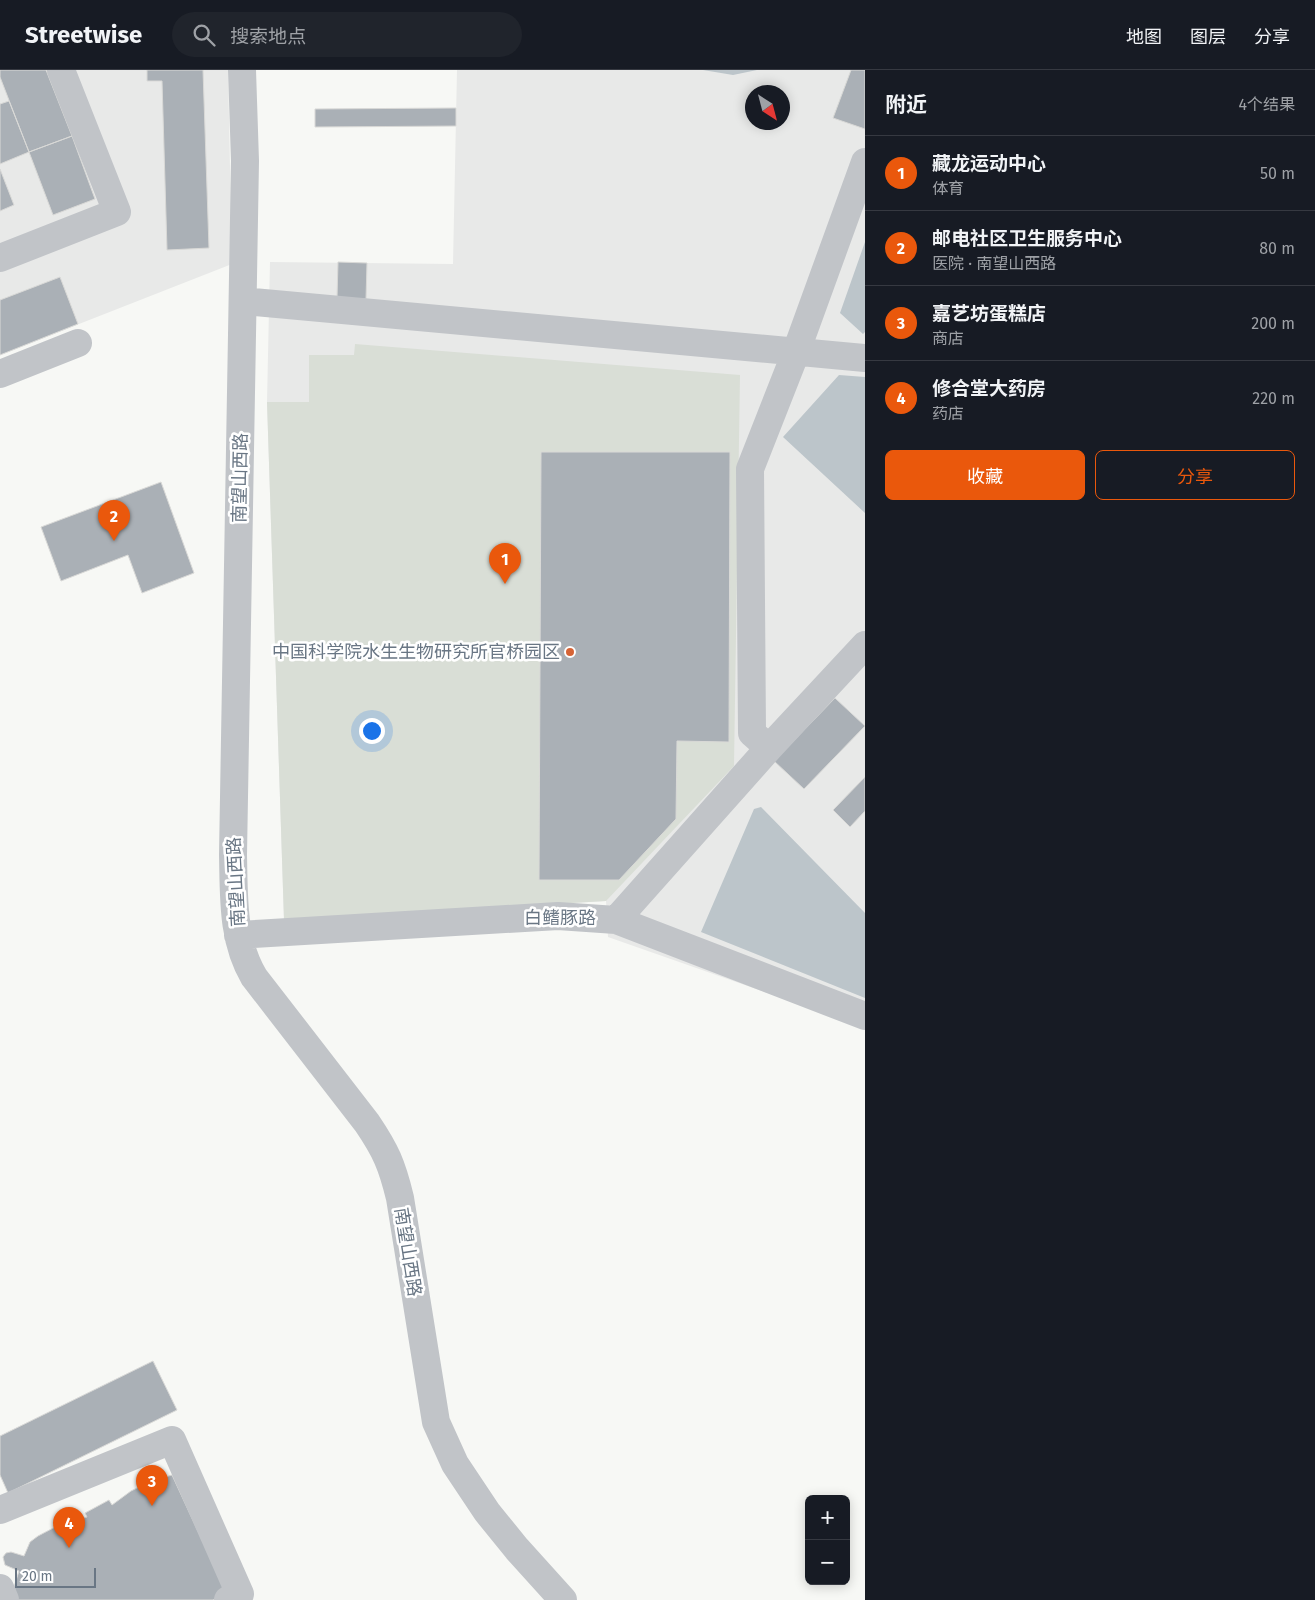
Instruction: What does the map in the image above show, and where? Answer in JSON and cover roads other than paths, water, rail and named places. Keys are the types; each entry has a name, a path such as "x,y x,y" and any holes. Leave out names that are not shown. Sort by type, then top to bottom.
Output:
{"street":[{"path":"0,258 117,212 61,70"},
{"name":"南望山西路","path":"242,70 245,161 232,855 234,904 238,935 246,963 254,977 367,1123 382,1146 393,1169 400,1198 436,1422 455,1464 487,1512 517,1549 564,1600"},
{"path":"769,748 752,733 750,469 796,352 865,162"},
{"path":"243,301 865,358"},
{"path":"0,374 78,343"},
{"path":"616,920 769,748 865,645"},
{"name":"白鳍豚路","path":"238,935 558,916 616,920 865,1016"},
{"path":"0,1510 172,1440 240,1594 228,1600"},
{"path":"0,1588 5,1600"}],"place":[{"name":"邮电社区卫生服务中心","path":"114,541"},
{"name":"藏龙运动中心","path":"505,584"},
{"name":"中国科学院水生生物研究所官桥园区","path":"570,652"},
{"name":"嘉艺坊蛋糕店","path":"152,1506"},
{"name":"修合堂大药房","path":"69,1548"}]}
